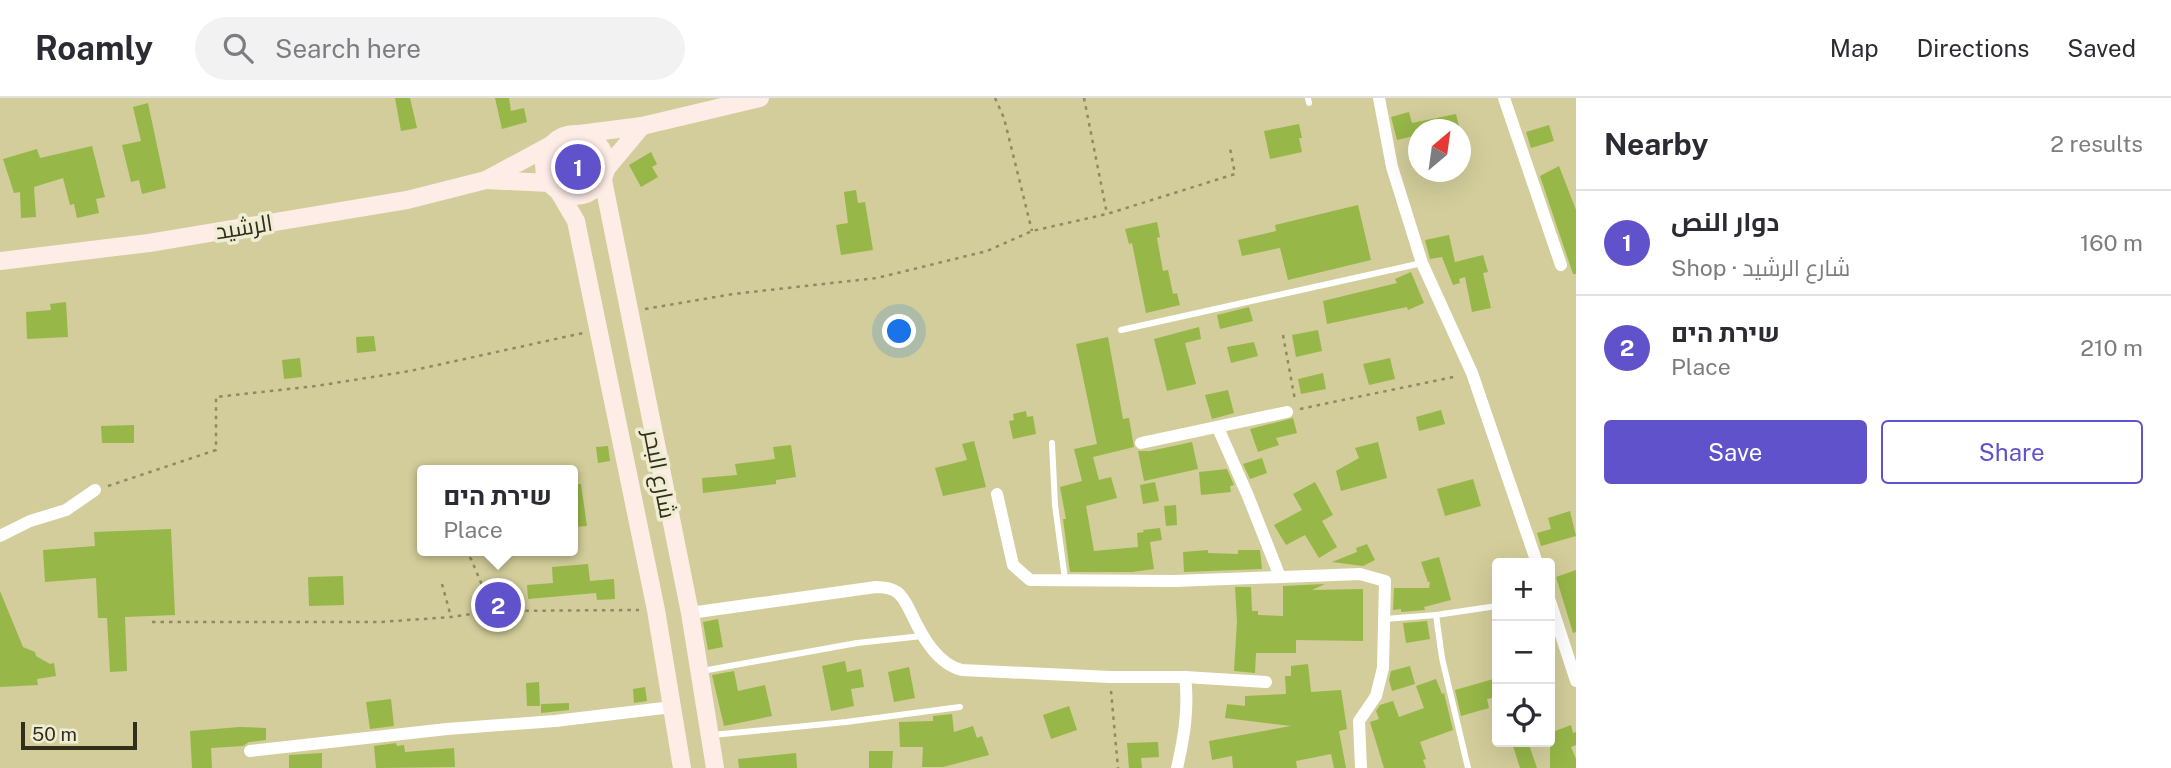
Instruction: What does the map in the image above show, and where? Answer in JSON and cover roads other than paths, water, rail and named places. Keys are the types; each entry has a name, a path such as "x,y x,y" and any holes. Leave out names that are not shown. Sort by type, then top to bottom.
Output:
{"main road":[{"path":"642,126 588,194 569,196 555,188 544,165 546,155 551,145 569,135 642,126 760,98"},
{"path":"579,134 589,137 603,151 605,174"},
{"name":"الرشيد","path":"0,261 163,241 407,200 486,180 551,145"},
{"name":"شارع البحر","path":"605,174 628,312 690,613 715,768"},
{"name":"الرشيد","path":"486,180 555,188"},
{"name":"شارع البحر","path":"555,188 576,222 656,610 682,768"}],"street":[{"path":"1378,98 1392,167 1422,263 1472,373 1535,558"},
{"path":"1504,98 1561,265"},
{"path":"1141,443 1287,412"},
{"path":"1218,428 1280,577"},
{"path":"0,536 30,521 66,510 95,490"},
{"path":"997,494 1013,565 1030,580 1174,581 1360,574 1385,581 1383,668 1376,695 1359,721 1361,768"},
{"path":"690,613 876,587 886,588 897,592 904,600 922,636 951,667 962,670 1266,682"},
{"path":"1555,616 1576,681"},
{"path":"1177,768 1184,738 1188,696 1185,677"},
{"path":"250,751 672,707"}],"lane":[{"path":"1121,330 1422,263"},
{"path":"1052,443 1055,505 1065,579"},
{"path":"1385,618 1436,615 1492,607"},
{"path":"1436,615 1442,658 1468,768"},
{"path":"700,671 857,643 922,636"},
{"path":"710,736 960,707"}],"place":[{"name":"دوار النص","path":"578,167"},
{"name":"שירת הים","path":"498,605"}]}
